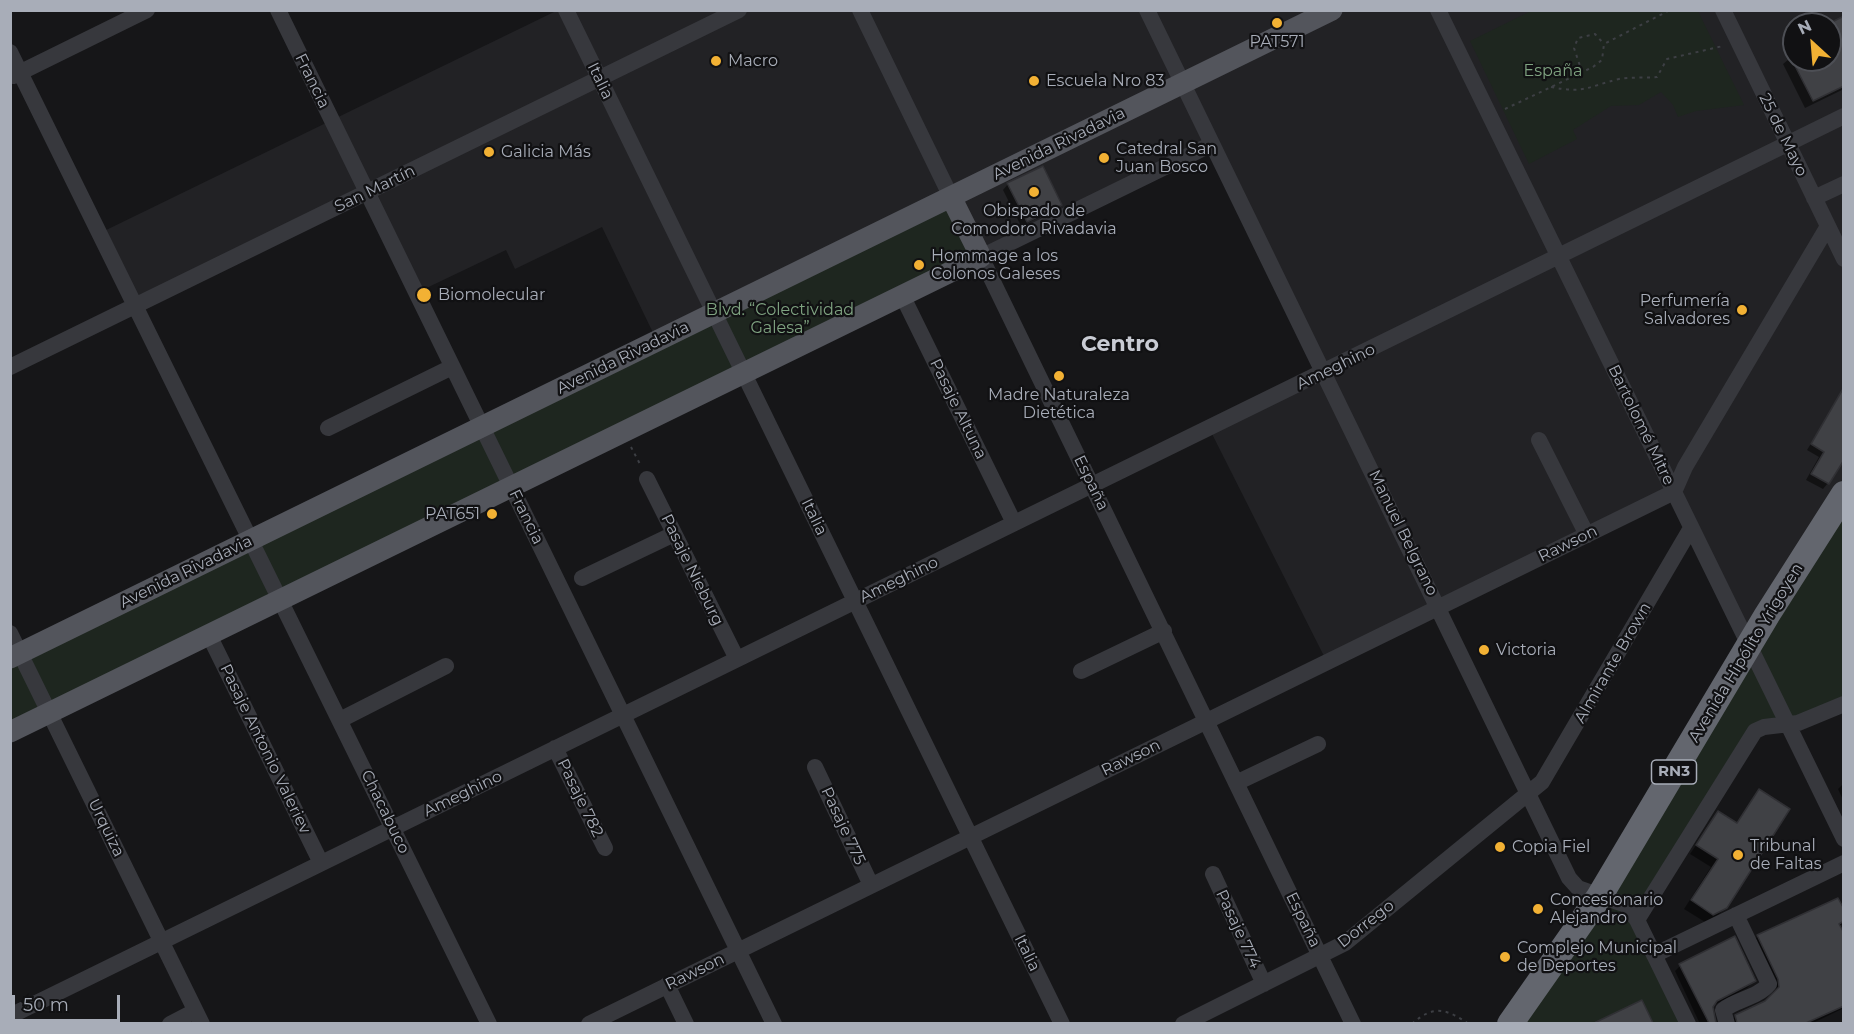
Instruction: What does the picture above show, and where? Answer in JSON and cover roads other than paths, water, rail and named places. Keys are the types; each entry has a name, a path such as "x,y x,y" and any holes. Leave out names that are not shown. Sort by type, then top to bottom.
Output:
{"highway":[{"name":"Avenida Hipólito Yrigoyen","path":"1510,1023 1599,897 1844,494"}],"main road":[{"name":"Avenida Rivadavia","path":"15,655 1332,10"},
{"name":"España","path":"951,197 981,257"},
{"path":"10,732 981,257"}],"street":[{"path":"15,75 147,10"},
{"name":"Francia","path":"278,10 774,1023"},
{"name":"Italia","path":"566,10 1062,1023"},
{"name":"San Martín","path":"12,362 137,305 739,10"},
{"name":"España","path":"860,10 951,197"},
{"name":"Manuel Belgrano","path":"1147,10 1530,792 1569,878 1578,888 1626,905 1637,920 1688,1023"},
{"name":"Bartolomé Mitre","path":"1438,10 1844,839"},
{"name":"25 de Mayo","path":"1723,10 1844,259"},
{"name":"Chacabuco","path":"10,52 15,75 137,305 489,1023"},
{"name":"Ameghino","path":"10,1016 1844,116"},
{"path":"981,257 1212,144"},
{"path":"1814,198 1844,184"},
{"path":"1674,492 1685,467 1828,226"},
{"name":"España","path":"981,257 1353,1023"},
{"name":"Pasaje Altuna","path":"902,295 1014,523"},
{"path":"328,428 452,367"},
{"path":"1539,440 1587,535"},
{"name":"Pasaje Nieburg","path":"647,479 737,659"},
{"name":"Rawson","path":"589,1023 1674,492"},
{"name":"Almirante Brown","path":"1530,792 1542,782 1555,765 1691,528"},
{"path":"582,578 674,534"},
{"path":"1081,671 1164,631"},
{"name":"Urquiza","path":"10,633 15,655 50,713 199,1017"},
{"name":"Pasaje Antonio Valeriev","path":"209,635 321,863"},
{"path":"340,720 446,666"},
{"path":"1637,920 1755,731 1764,727 1820,716 1844,704"},
{"path":"1236,783 1318,744"},
{"name":"Pasaje 782","path":"555,748 605,848"},
{"name":"Pasaje 775","path":"815,767 871,885"},
{"name":"Dorrego","path":"1183,1023 1345,943 1530,792"},
{"path":"1654,955 1844,863"},
{"name":"Pasaje 774","path":"1213,874 1264,984"},
{"path":"1727,1023 1723,1010 1730,1004 1762,992 1769,984 1736,915"},
{"path":"667,985 686,1023"},
{"path":"170,1023 199,1017"}],"place":[{"name":"PAT571","path":"1277,23"},
{"name":"Macro","path":"716,61"},
{"name":"Escuela Nro 83","path":"1034,81"},
{"name":"Galicia Más","path":"489,152"},
{"name":"Catedral San Juan Bosco","path":"1104,158"},
{"name":"Obispado de Comodoro Rivadavia","path":"1034,192"},
{"name":"Hommage a los Colonos Galeses","path":"919,265"},
{"name":"Biomolecular","path":"424,295"},
{"name":"Perfumería Salvadores","path":"1742,310"},
{"name":"Madre Naturaleza Dietética","path":"1059,376"},
{"name":"PAT651","path":"492,514"},
{"name":"Victoria","path":"1484,650"},
{"name":"Copia Fiel","path":"1500,847"},
{"name":"Tribunal de Faltas","path":"1738,855"},
{"name":"Concesionario Alejandro","path":"1538,909"},
{"name":"Complejo Municipal de Deportes","path":"1505,957"}],"district":[{"name":"Centro","path":"1120,345"}],"park label":[{"name":"Blvd. “Colectividad Galesa”","path":"780,319"}]}
